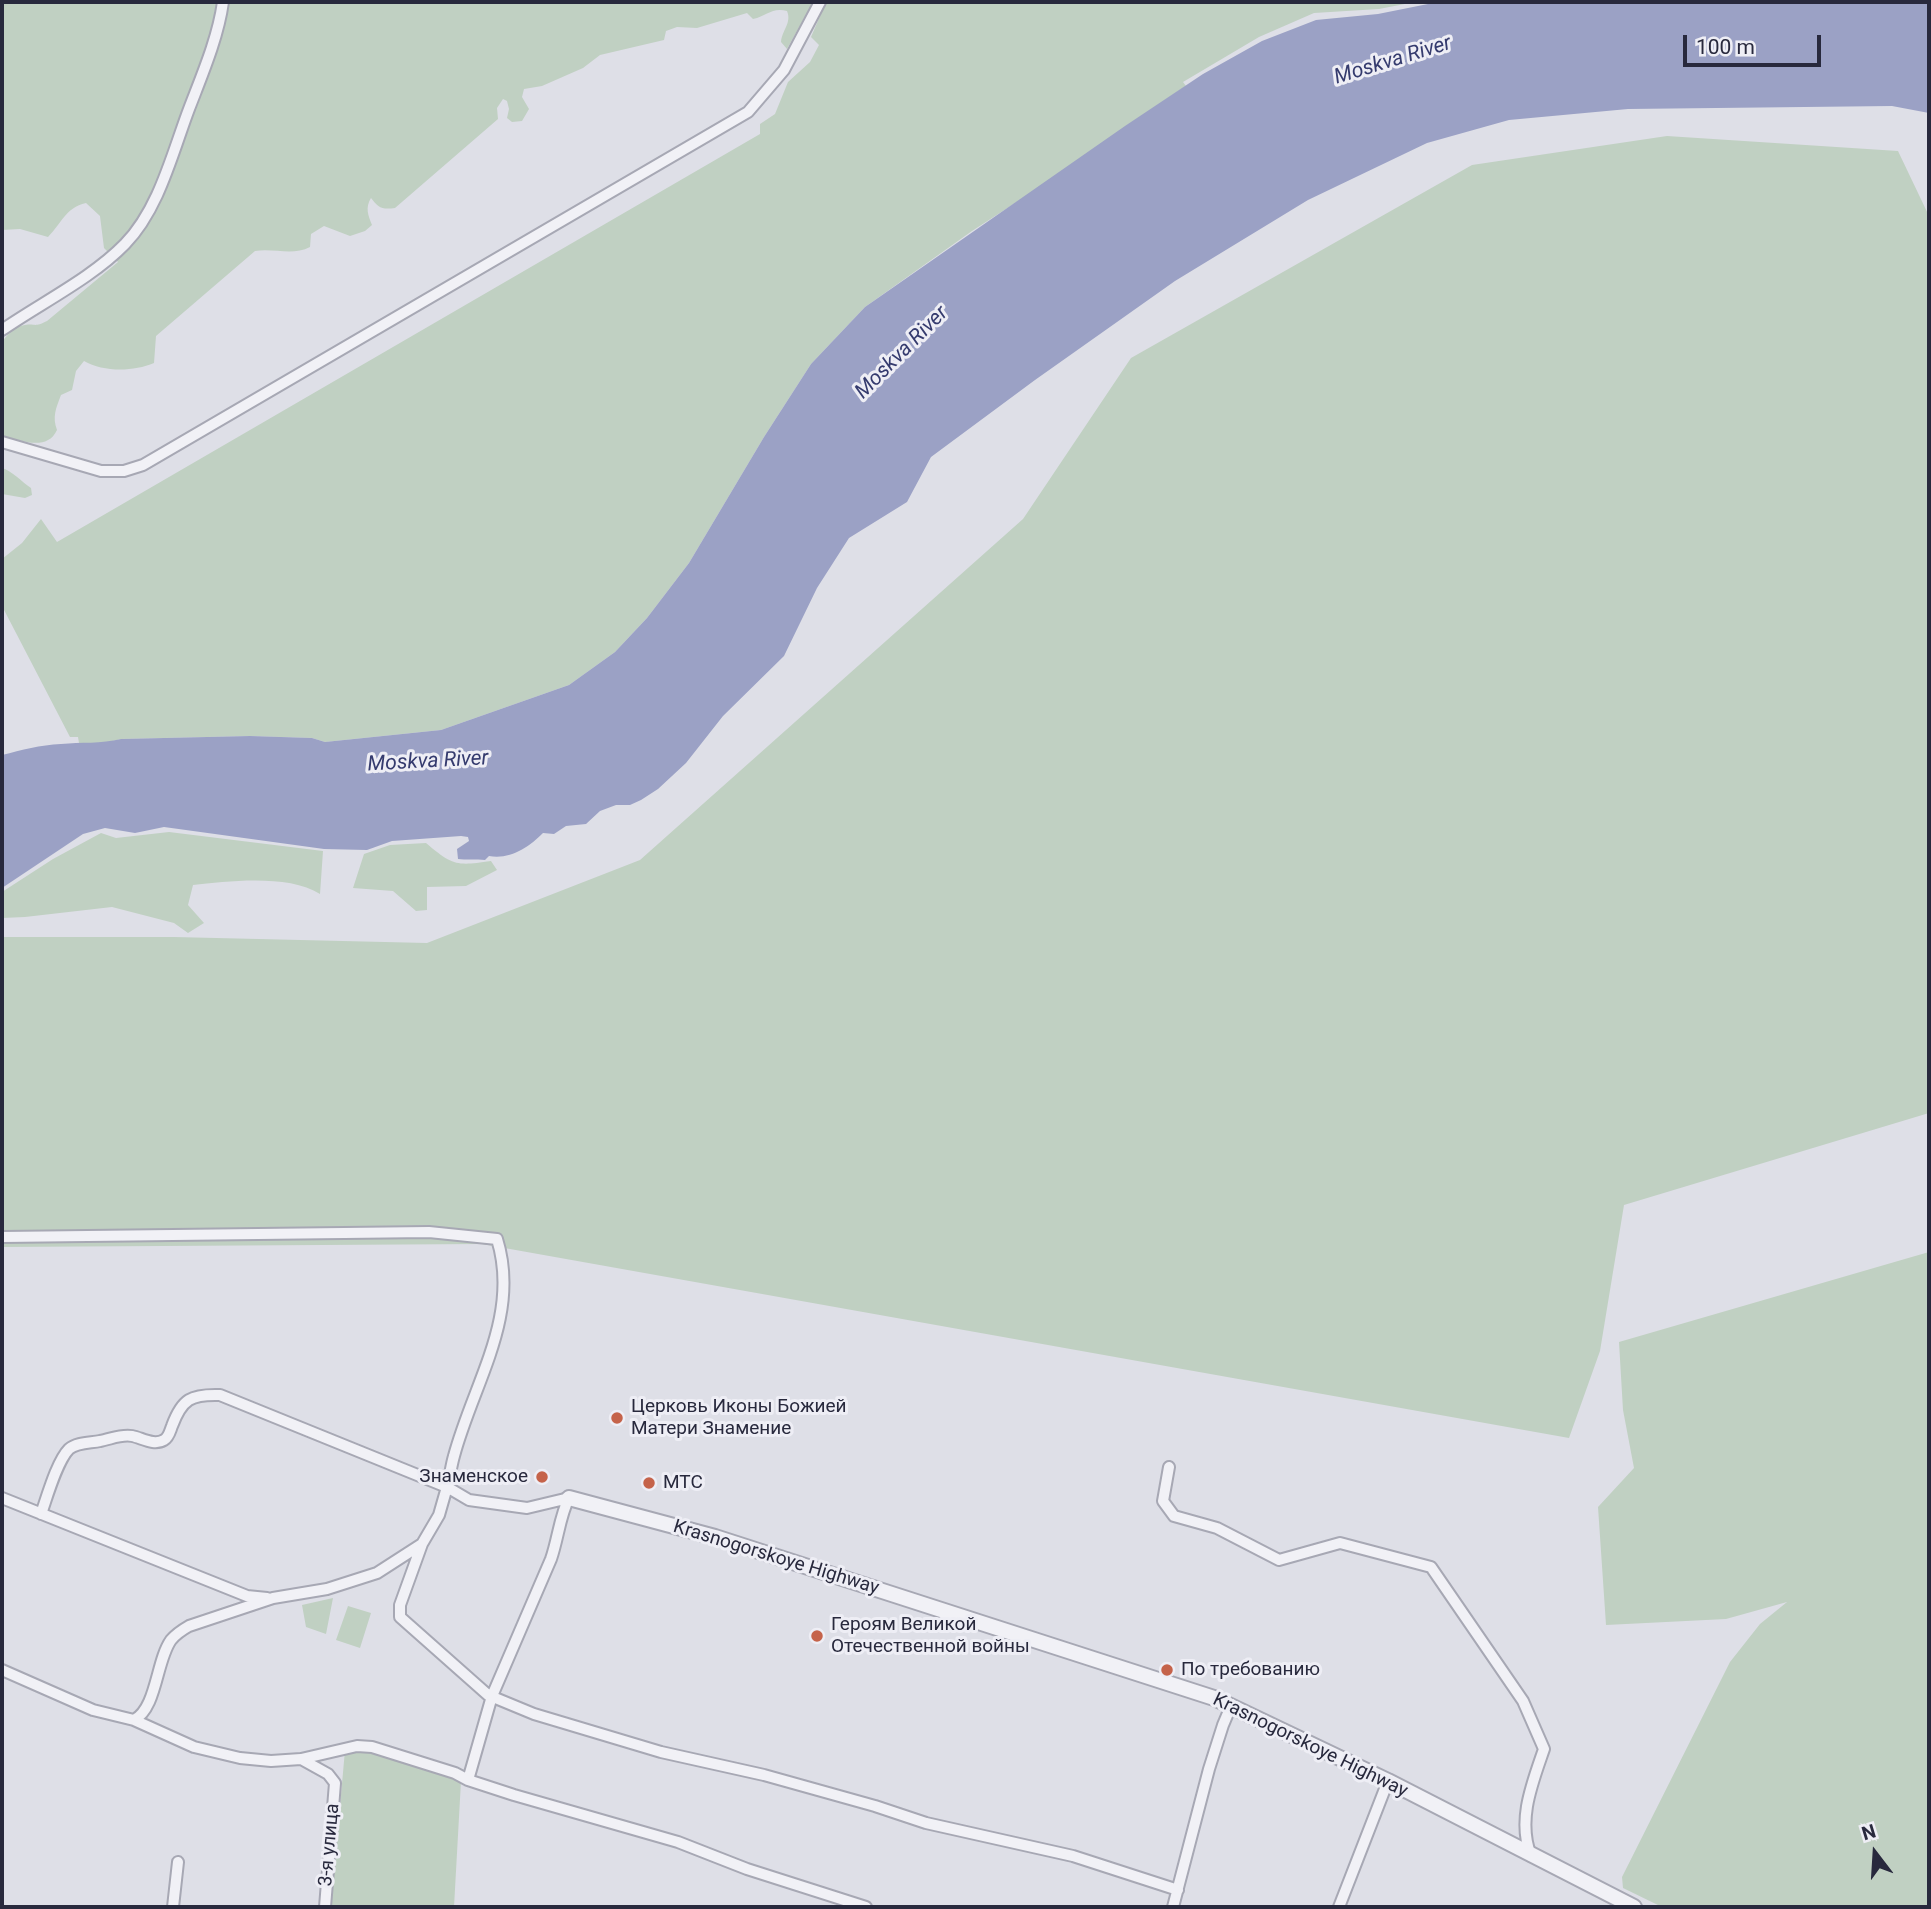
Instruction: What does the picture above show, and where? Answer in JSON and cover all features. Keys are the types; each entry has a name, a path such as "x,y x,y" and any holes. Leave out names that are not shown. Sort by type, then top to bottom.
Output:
{"street":[{"path":"2,330 68,288 123,246 143,222 160,186 202,73 223,2"},
{"path":"2,442 101,471 124,471 143,465 748,112 784,70 820,2"},
{"path":"2,1237 429,1232 497,1239 503,1260 500,1321 454,1456 439,1515 422,1544 400,1605 400,1618 492,1696 534,1714 661,1752 764,1775 926,1823 1073,1856 1178,1890"},
{"path":"41,1514 63,1459 70,1449 121,1436 151,1442 164,1440 179,1407 204,1394 220,1395 447,1487 469,1500 527,1508 569,1498"},
{"path":"1169,1467 1163,1501 1174,1516 1217,1528 1279,1560 1340,1543 1431,1567 1523,1701 1544,1749 1531,1788 1524,1827 1531,1856"},
{"path":"548,1494 569,1498"},
{"path":"2,1498 247,1596 273,1598"},
{"path":"468,1780 492,1696 551,1559 562,1524 563,1510 569,1498"},
{"name":"Krasnogorskoye Highway","path":"569,1498 715,1537 1214,1698 1388,1781 1634,1907"},
{"path":"134,1720 144,1712 166,1650 179,1632 189,1626 273,1598 352,1583 377,1573 422,1544"},
{"path":"2,1670 93,1710 134,1720 194,1747 240,1758 271,1761 301,1759 357,1746 372,1747 455,1773 468,1780 678,1842 747,1869 866,1907"},
{"path":"1173,1907 1209,1769 1231,1706"},
{"name":"3-я улица","path":"301,1759 328,1774 335,1783 325,1907"},
{"path":"1339,1907 1388,1781"},
{"path":"173,1907 178,1862"}],"green space":[{"path":"2,2 813,2 787,49 781,42 788,23 787,11 773,11 753,19 747,13 697,28 677,27 666,31 664,40 600,55 583,68 542,86 524,89 522,97 529,109 522,121 512,122 507,118 509,109 507,101 503,99 497,108 498,119 395,208 380,207 371,198 368,215 372,225 365,231 350,236 324,226 311,234 310,247 304,250 255,251 156,336 154,363 118,370 84,361 76,371 72,390 61,395 56,408 57,430 53,437 40,443 32,443 2,436 2,342 18,327 47,321 118,262 104,248 100,216 86,203 68,212 48,237 20,229 2,230"},
{"path":"826,2 1415,2 1379,9 1314,13 1259,37 1183,82 1186,86 865,307 811,364 689,563 647,618 615,652 569,685 441,730 325,742 312,738 250,736 121,739 105,743 79,743 78,737 70,737 2,606 2,559 22,543 41,519 57,542 760,134 760,124 775,114 788,82 810,62 819,45 811,37"},
{"path":"1667,136 1898,151 1929,216 1929,1113 1624,1205 1600,1351 1569,1438 482,1244 2,1247 2,937 174,937 427,943 640,860 1023,519 1131,358 1472,165"},
{"path":"2,468 31,488 32,495 25,498 2,494"},
{"path":"169,832 323,851 320,894 276,881 193,885 188,905 204,923 188,933 174,923 112,907 2,918 2,892 53,859 101,833 116,838"},
{"path":"426,843 449,860 463,864 491,861 497,870 466,886 427,887 427,910 416,911 393,891 353,888 364,854 390,845"},
{"path":"1929,1252 1929,1907 1662,1907 1623,1888 1622,1877 1730,1662 1760,1624 1787,1602 1726,1619 1606,1625 1598,1507 1634,1468 1623,1410 1619,1342"},
{"path":"333,1598 326,1634 306,1627 302,1605"},
{"path":"348,1606 371,1613 360,1648 336,1640"},
{"path":"345,1750 380,1754 461,1781 454,1907 331,1907"}],"water":[{"name":"Moskva River","path":"1438,2 1929,2 1929,113 1892,106 1628,109 1509,120 1427,143 1308,200 1175,281 931,457 907,502 849,538 817,588 784,656 723,716 686,763 658,789 641,800 600,811 586,824 566,826 554,834 543,833 519,851 504,856 489,856 485,860 458,859 457,849 469,841 468,837 461,836 392,841 367,850 324,849 164,827 135,833 105,828 83,834 2,888 2,755 46,745 121,739 250,736 312,738 325,742 441,730 569,685 615,652 647,618 689,563 811,364 865,307 1125,126 1203,74 1262,41 1316,20 1378,14"}],"place":[{"name":"Церковь Иконы Божией Матери Знамение","path":"617,1418"},
{"name":"Знаменское","path":"542,1477"},
{"name":"МТС","path":"649,1483"},
{"name":"Героям Великой Отечественной войны","path":"817,1636"},
{"name":"По требованию","path":"1167,1670"}]}
